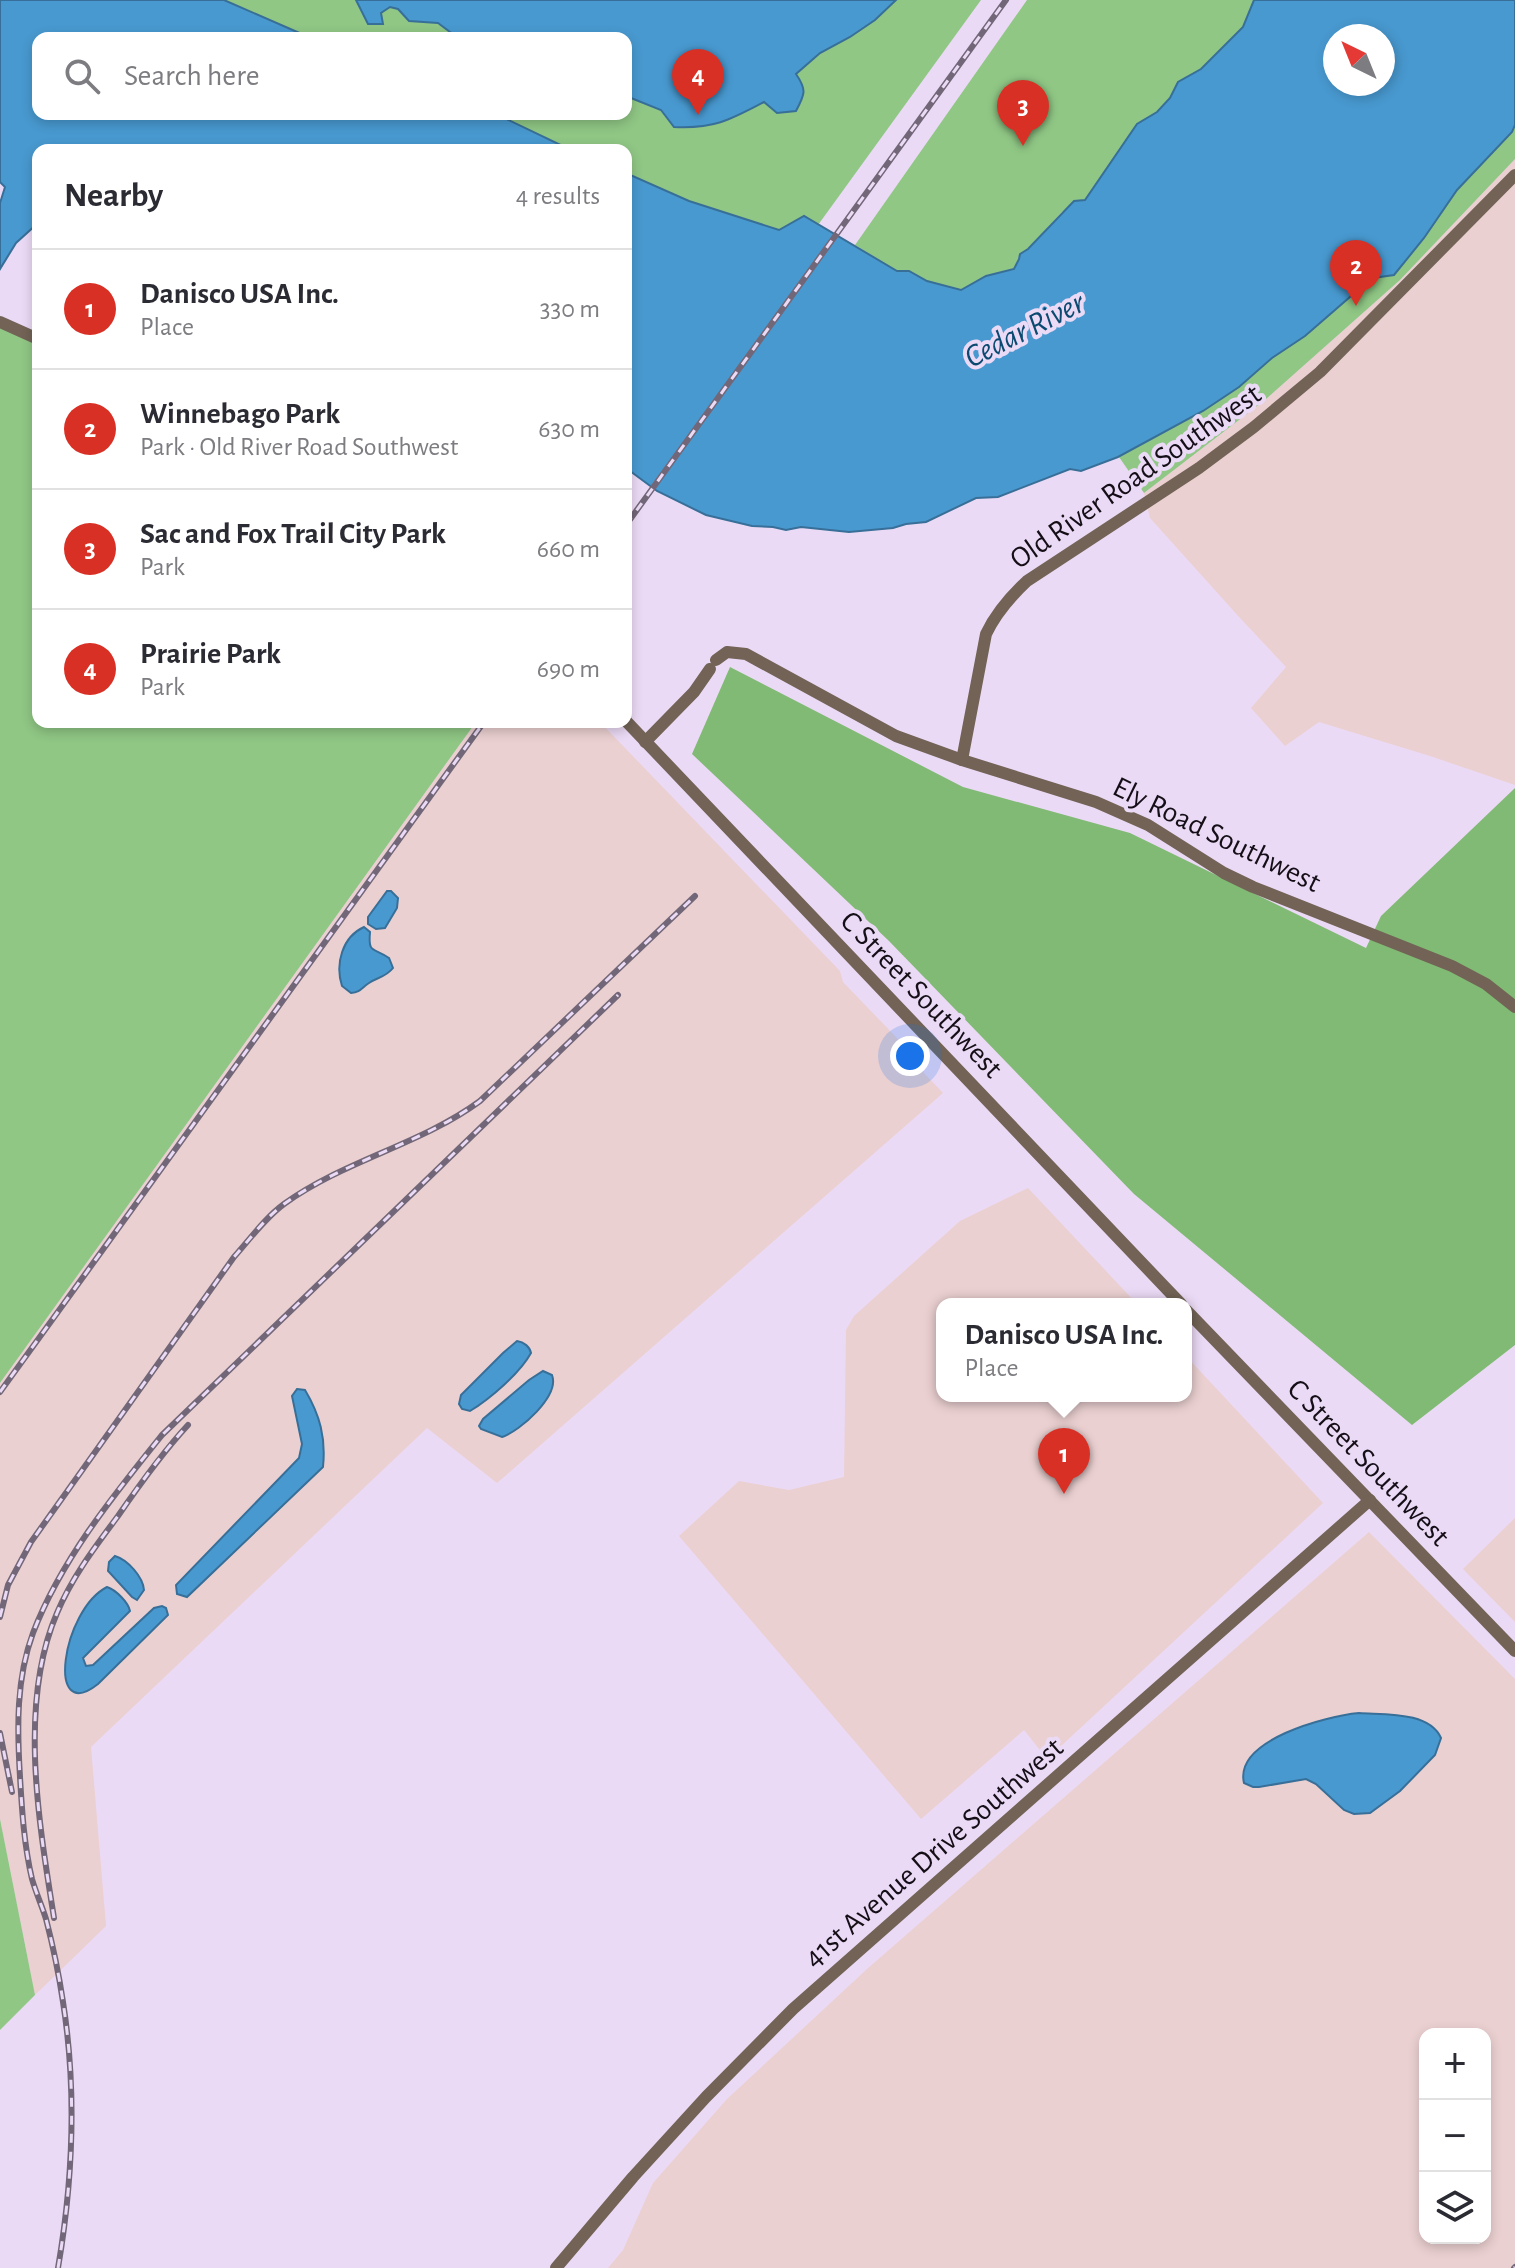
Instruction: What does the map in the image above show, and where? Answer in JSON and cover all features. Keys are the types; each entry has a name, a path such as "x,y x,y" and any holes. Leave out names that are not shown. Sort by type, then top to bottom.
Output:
{"street":[{"name":"Old River Road Southwest","path":"962,760 986,634 1007,600 1027,581 1199,468 1320,372 1515,175"},
{"path":"0,322 32,336"},
{"name":"Ely Road Southwest","path":"645,742 694,692 713,665 727,652 746,654 896,736 1096,802 1148,825 1224,873 1452,966 1486,984 1515,1007"},
{"name":"C Street Southwest","path":"632,728 1175,1298"},
{"name":"C Street Southwest","path":"1192,1316 1515,1651"},
{"name":"41st Avenue Drive Southwest","path":"556,2268 706,2097 793,2009 1370,1500"}],"shaded area":[{"path":"1515,159 1515,785 1319,722 1285,746 1251,708 1286,667 1150,518 1144,493 1265,400 1400,280"},
{"path":"472,728 606,728 840,971 843,982 921,1063 924,1073 943,1093 497,1483 427,1428 91,1747 106,1926 35,1995 0,1819 0,1383"},
{"path":"1028,1188 1131,1298 936,1298 936,1402 1192,1402 1192,1362 1323,1503 1047,1759 1024,1730 921,1819 679,1536 739,1481 789,1490 844,1477 846,1330 854,1316 960,1221"},
{"path":"1515,1518 1515,1622 1463,1569"},
{"path":"1369,1532 1515,1679 1515,2268 608,2268 623,2250 653,2183 727,2099 867,1969"}],"green space":[{"path":"224,0 981,0 818,225 804,216 779,230 689,201 632,176 632,144 558,144 508,120 632,120 632,32 297,32"},
{"path":"1027,0 1254,0 1243,27 1201,69 1178,82 1170,98 1157,112 1137,124 1085,200 1062,212 1020,254 1014,269 986,276 960,290 927,281 909,271 897,271 855,245"},
{"path":"1515,125 1515,159 1400,280 1265,400 1144,493 1119,457 1203,411 1239,387 1272,358 1305,336 1366,279 1394,275 1457,190 1512,132"},
{"path":"0,323 32,336 32,728 472,728 0,1383"},
{"path":"730,667 963,787 1130,833 1366,948 1381,916 1515,788 1515,1345 1412,1425 1134,1194 889,941 692,754"},
{"path":"0,1819 35,1995 0,2030"}],"water":[{"path":"0,0 224,0 297,32 32,32 32,120 508,120 558,144 32,144 32,228 16,243 0,269 0,203 5,187 0,182"},
{"path":"356,0 896,0 875,20 820,53 796,74 804,92 796,111 777,113 764,102 721,122 688,127 674,127 661,110 632,98 632,32 450,32 438,23 409,21 398,9 390,7 381,13 383,24 368,24"},
{"name":"Cedar River","path":"1254,0 1515,0 1515,125 1512,132 1457,190 1394,275 1366,279 1305,336 1272,358 1239,387 1203,411 1118,457 1081,471 1070,469 998,497 976,498 926,522 849,532 752,526 706,515 657,491 632,472 632,176 689,201 779,230 804,216 897,271 909,271 927,281 961,290 986,276 1014,269 1020,254 1074,201 1085,200 1137,124 1157,112 1170,98 1178,82 1201,69 1243,27"},
{"path":"387,891 398,898 397,908 385,928 376,929 368,924 368,917"},
{"path":"364,927 370,932 371,947 389,958 393,968 351,993 342,986 340,960 350,937"},
{"path":"517,1341 526,1345 531,1353 520,1369 478,1406 470,1411 462,1409 459,1404 461,1395"},
{"path":"543,1371 552,1375 553,1383 537,1412 519,1428 502,1437 481,1429 479,1426 483,1419"},
{"path":"297,1389 305,1390 315,1408 323,1436 323,1467 187,1597 177,1594 176,1585 299,1458 302,1444 292,1396"},
{"path":"115,1556 130,1565 141,1580 144,1590 137,1600 108,1571 109,1562"},
{"path":"107,1587 121,1597 130,1611 83,1658 86,1666 93,1665 154,1608 166,1608 168,1615 98,1684 81,1693 71,1690 66,1678 70,1639 92,1599"},
{"path":"1359,1713 1416,1719 1435,1729 1441,1738 1435,1755 1400,1791 1370,1813 1354,1814 1344,1810 1316,1784 1306,1779 1259,1787 1244,1783 1245,1768 1253,1754 1267,1743 1305,1725"}],"railway":[{"path":"632,517 1006,0"},
{"path":"0,1392 480,728"},
{"path":"0,1617 8,1585 31,1542 234,1257 264,1222 307,1189 433,1129 480,1101 695,896"},
{"path":"58,2268 70,2169 72,2102 67,2035 56,1960 32,1879 23,1815 19,1704 23,1668 33,1633 73,1554 162,1435 618,995"},
{"path":"54,1918 35,1764 38,1685 45,1648 57,1613 84,1563 188,1425"},
{"path":"0,1733 12,1792"}],"place":[{"name":"Prairie Park","path":"698,115"},
{"name":"Sac and Fox Trail City Park","path":"1023,146"},
{"name":"Winnebago Park","path":"1356,306"},
{"name":"Danisco USA Inc.","path":"1064,1494"}]}
